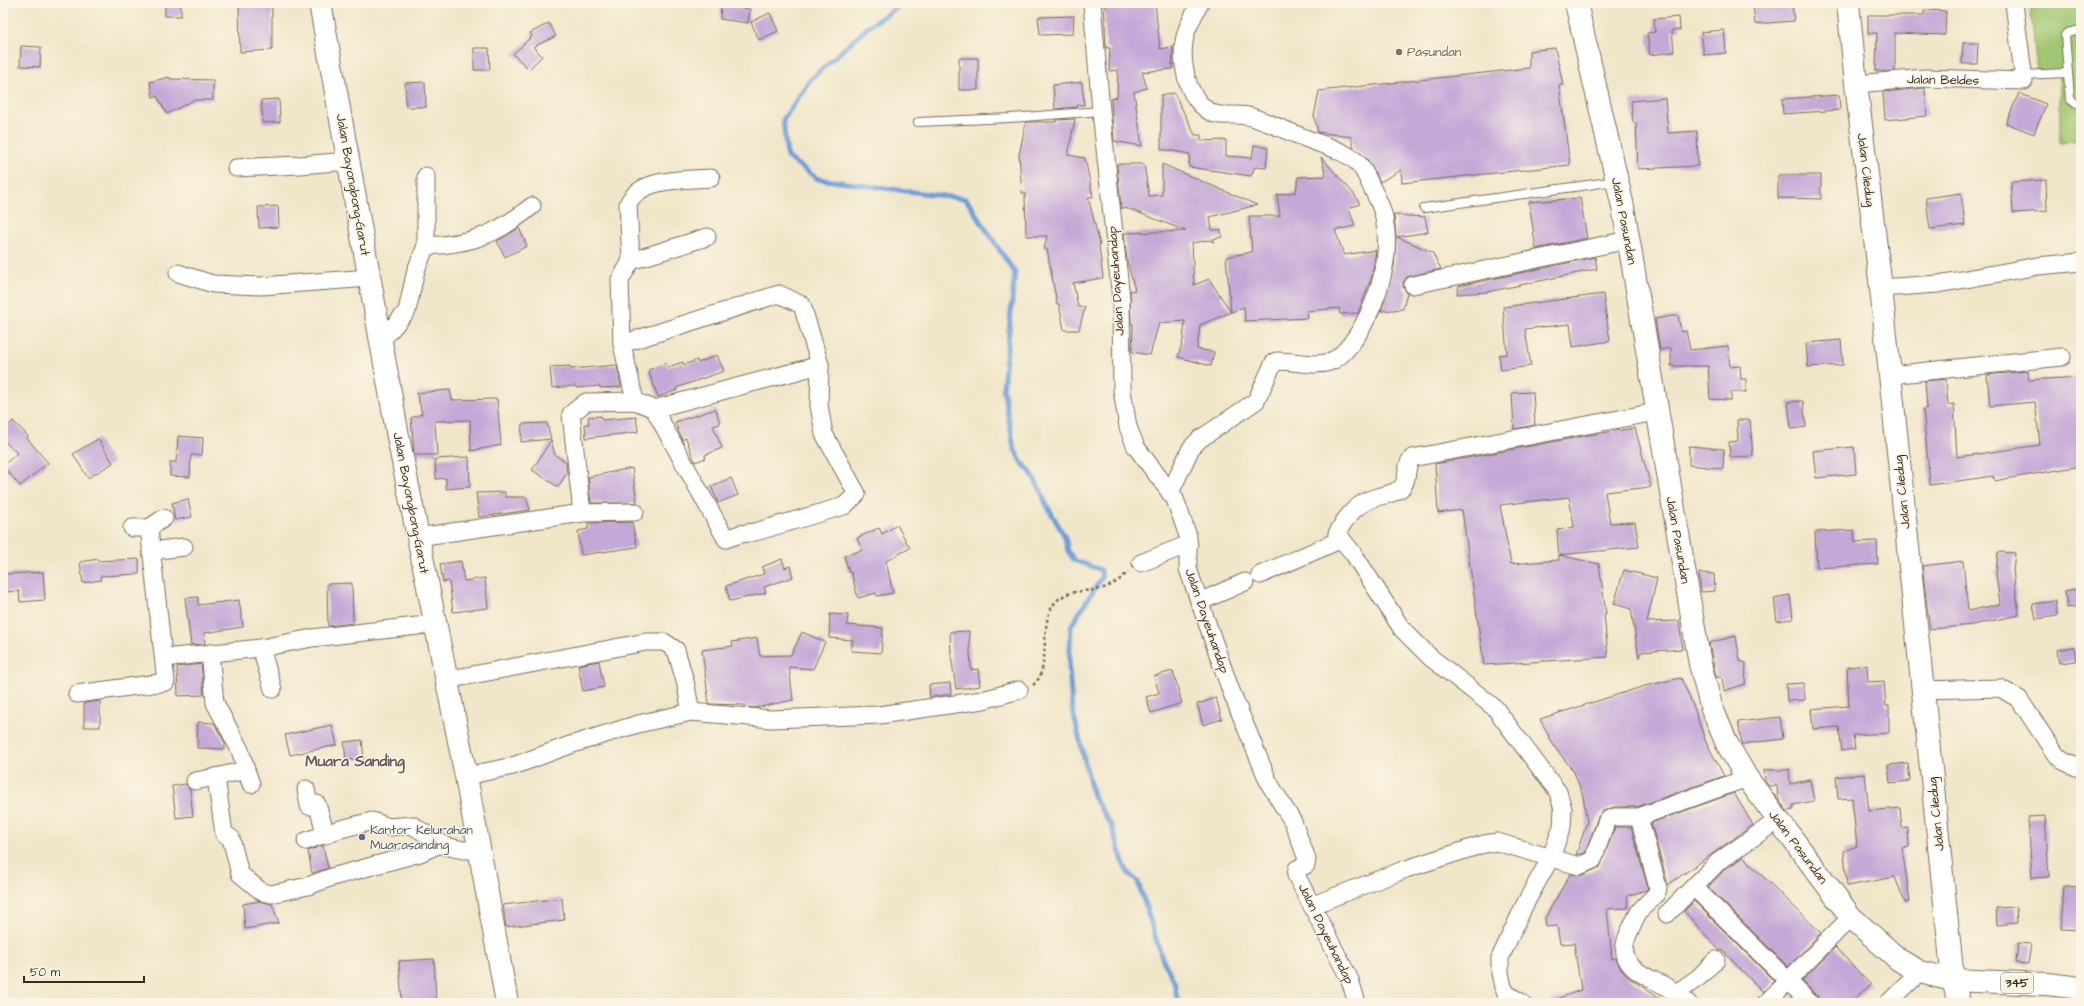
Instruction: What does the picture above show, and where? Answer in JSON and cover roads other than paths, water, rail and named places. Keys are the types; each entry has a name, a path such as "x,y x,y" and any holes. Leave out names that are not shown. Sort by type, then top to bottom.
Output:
{"main road":[{"name":"Jalan Bayongbong-Garut","path":"320,3 381,341 418,537 466,776 478,850 507,1003"},
{"name":"Jalan Pasundan","path":"1576,3 1617,181 1702,671 1716,719 1726,744 1746,778 1851,917 1899,960 1920,972 1953,980"},
{"name":"Jalan Ciledug","path":"1848,3 1856,84 1881,288 1922,690 1938,823 1953,980 1959,1003"},
{"name":"345","path":"1953,980 2047,984 2081,988"}],"street":[{"name":"Jalan Dayeuhandap","path":"1092,3 1101,111 1120,299 1122,390 1128,427 1136,447 1172,496 1189,540 1188,569 1231,691 1269,783 1293,822 1305,855 1307,863 1297,869 1296,875 1350,980 1357,1003"},
{"path":"1172,496 1191,448 1200,439 1256,401 1274,362 1277,361 1314,365 1325,364 1331,362 1347,348 1366,320 1376,292 1383,268 1386,236 1383,212 1378,201 1364,171 1350,157 1254,118 1216,115 1198,101 1191,90 1184,52 1186,33 1200,3"},
{"path":"2014,3 2024,75"},
{"name":"Jalan Beldes","path":"1856,84 1925,78 2022,82 2024,81 2024,75"},
{"path":"236,168 299,166 349,161"},
{"path":"381,341 407,311 416,270 426,246 426,176"},
{"path":"635,401 622,344 620,280 631,261 628,204 631,197 637,192 664,181 711,178"},
{"path":"426,246 451,244 486,235 510,224 532,206"},
{"path":"631,261 707,237"},
{"path":"1413,285 1628,240"},
{"path":"1881,288 1938,284 2038,266 2081,262"},
{"path":"178,273 213,284 260,286 370,278"},
{"path":"622,344 779,294 802,305 820,365 819,406 824,434 857,494 844,506 726,539 654,409"},
{"path":"1890,375 2062,357"},
{"path":"582,513 571,414 586,402 635,401 654,409 820,365"},
{"path":"1522,1003 1507,994 1503,987 1500,973 1500,958 1525,904 1559,860 1563,809 1558,792 1495,708 1436,662 1402,630 1353,553 1337,534 1344,520 1356,506 1400,488 1406,479 1408,464 1412,458 1656,412"},
{"path":"418,537 582,513 635,512"},
{"path":"132,528 149,528 164,518"},
{"path":"77,694 166,682 149,528"},
{"path":"1199,602 1342,539"},
{"path":"1141,563 1189,540"},
{"path":"151,551 184,547"},
{"path":"164,658 261,648 312,638 435,624"},
{"path":"446,680 646,642 664,642 676,650 685,681 691,712"},
{"path":"261,648 273,689"},
{"path":"196,781 216,777 248,777 240,750 215,703 210,653"},
{"path":"1922,690 2000,688 2019,699 2056,755 2063,761 2081,769"},
{"path":"466,776 513,766 570,745 630,726 691,712 771,719 879,715 983,700 1019,690"},
{"path":"216,777 224,834 231,838 240,874 262,892 280,894 332,877 420,853 440,844"},
{"path":"1312,905 1406,869 1484,844 1497,842 1580,866 1592,862 1607,820 1614,817 1639,817 1746,778"},
{"path":"306,789 309,806 317,804 326,835"},
{"path":"1639,817 1658,888 1656,895 1646,902 1639,912 1626,939 1628,964 1636,972 1682,998 1698,978 1716,960"},
{"path":"1667,914 1718,862 1778,820"},
{"path":"306,841 372,821 389,827 412,825 440,844 452,848 478,850"},
{"path":"1694,887 1810,1003"},
{"path":"1766,1003 1851,917"},
{"path":"1888,1003 1920,972"}],"lane":[{"path":"2081,30 2067,33 2065,35 2070,99 2075,103 2081,102"},
{"path":"2024,75 2068,72"},
{"path":"918,122 1010,118 1101,111"},
{"path":"1424,208 1617,181"}],"waterway":[{"path":"904,3 869,26 810,80 783,120 787,157 818,179 966,199 1015,273 1003,388 1014,448 1021,462 1030,471 1041,491 1045,502 1065,537 1068,551 1074,560 1101,570 1102,577 1071,626 1069,669 1072,707 1093,796 1112,827 1124,865 1129,874 1138,882 1162,958 1174,981 1178,1003"}],"place":[{"name":"Pasundan","path":"1399,52"},
{"name":"Kantor Kelurahan Muarasanding","path":"362,837"}],"district":[{"name":"Muara Sanding","path":"355,761"}]}
